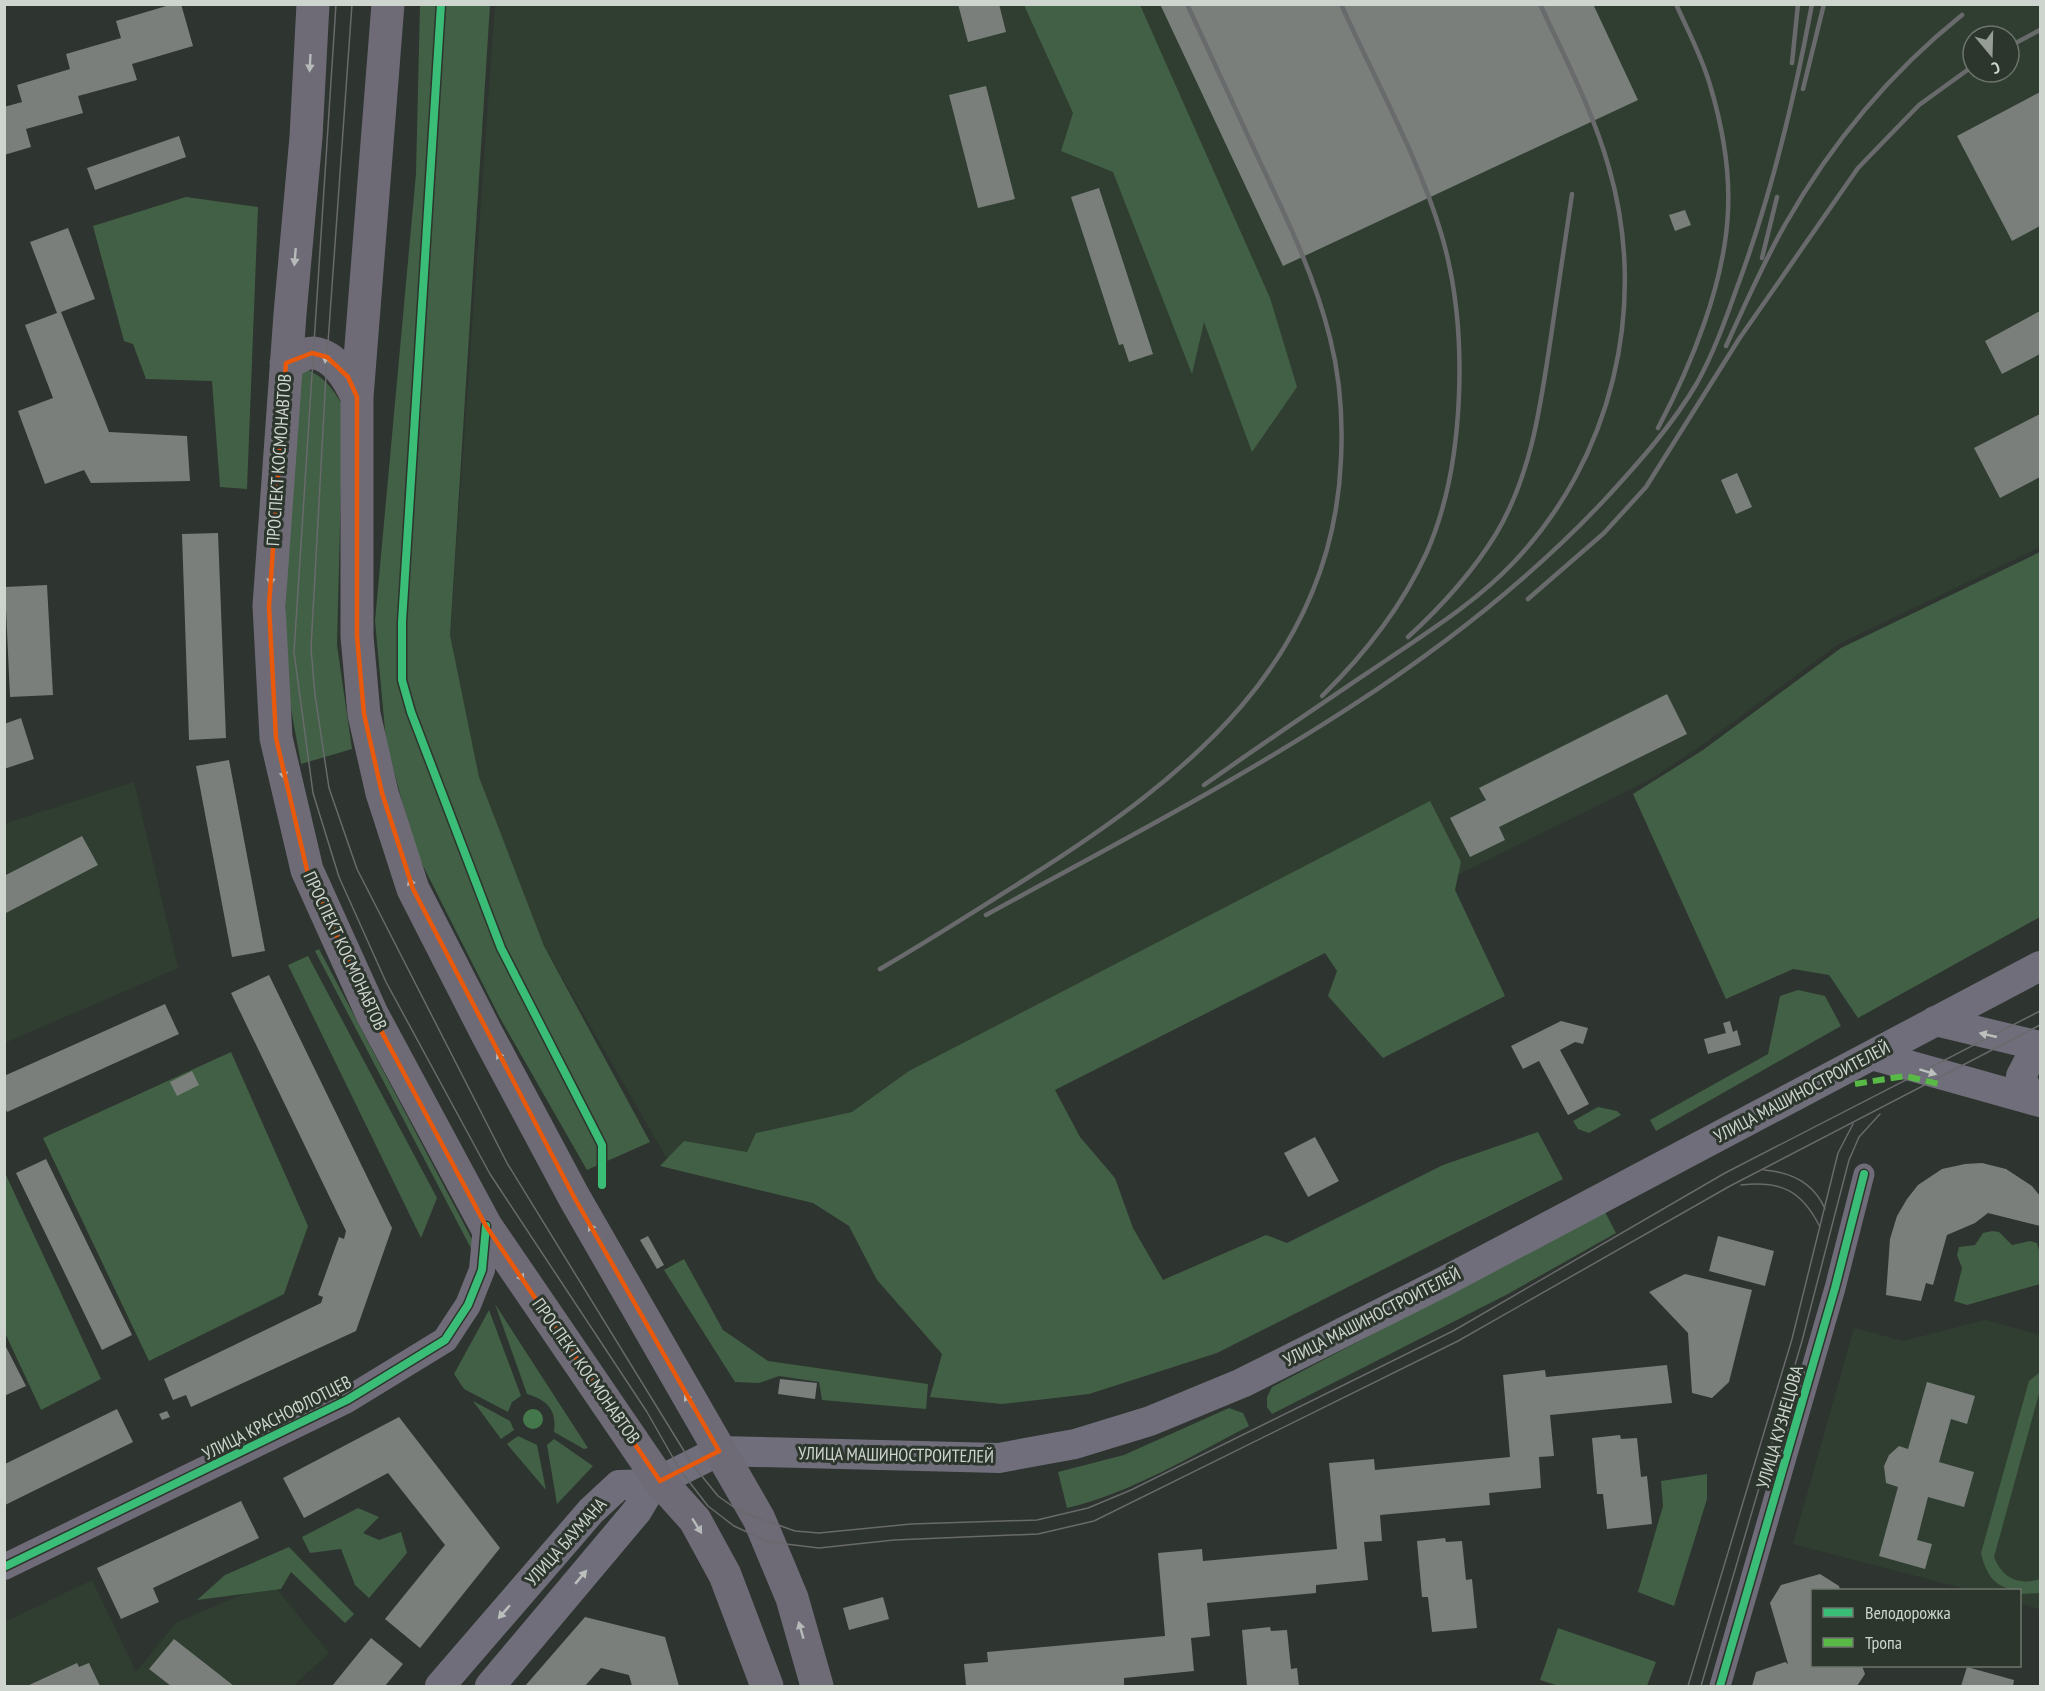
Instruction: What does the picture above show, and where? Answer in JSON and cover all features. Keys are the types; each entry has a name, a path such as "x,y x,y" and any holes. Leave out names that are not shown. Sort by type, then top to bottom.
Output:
{"main road":[{"name":"ПРОСПЕКТ КОСМОНАВТОВ","path":"313,4 306,137 286,363 269,606 276,738 307,870 372,1014 486,1226 656,1482 695,1520 725,1575 767,1686"},
{"path":"387,4 357,397 357,636 364,714 382,793 413,889 574,1197 759,1519 792,1598 818,1686"},
{"path":"286,363 312,353 327,357 348,376 357,397"},
{"name":"УЛИЦА МАШИНОСТРОИТЕЛЕЙ","path":"656,1482 719,1451 999,1458 1075,1444 1150,1421 1242,1383 1445,1281 2040,966"},
{"path":"1935,1021 2040,1046"},
{"path":"1872,1055 2035,1100"},
{"path":"2035,1100 2021,1076 2031,1057 2040,1055"},
{"name":"УЛИЦА БАУМАНА","path":"440,1686 591,1511 612,1491 619,1485 656,1482"},
{"name":"УЛИЦА БАУМАНА","path":"490,1686 637,1511 656,1482"}],"street":[{"name":"УЛИЦА КУЗНЕЦОВА","path":"1720,1686 1836,1288 1864,1174"},
{"name":"УЛИЦА КРАСНОФЛОТЦЕВ","path":"4,1567 347,1400 445,1340 468,1305 482,1270 486,1226"}],"highlighted area":[{"path":"312,353 327,357 348,377 357,397 357,636 364,714 382,793 413,889 574,1197 719,1451 660,1481 486,1226 372,1014 307,870 276,738 269,606 286,363"}],"shaded area":[{"path":"420,5 490,5 450,635 479,777 544,946 650,1142 587,1170 500,1018 415,850 386,741 375,621 416,174"},
{"path":"495,5 2040,5 2040,547 1837,645 1705,743 1651,779 813,1195 666,1157 544,946 479,777 450,635"},
{"path":"1024,5 1140,5 1270,298 1297,387 1252,452 1204,322 1192,374 1113,172 1061,151 1073,113"},
{"path":"186,197 258,207 247,489 220,487 212,381 146,379 133,344 124,341 93,226"},
{"path":"302,368 316,374 326,383 343,406 337,645 352,749 301,764 289,698 285,628 294,377"},
{"path":"2040,552 2040,917 1858,1018 1829,975 1793,969 1726,999 1633,794 1703,750 1841,648"},
{"path":"134,782 178,968 5,1043 4,824"},
{"path":"1430,801 1461,862 1455,890 1505,996 1383,1058 1328,996 1337,971 1325,953 1055,1090 1080,1137 1115,1178 1133,1228 1163,1280 1266,1235 1287,1243 1443,1165 1538,1132 1563,1179 1217,1353 1089,1394 1002,1404 930,1397 942,1354 877,1280 849,1226 813,1203 660,1166 684,1141 747,1152 756,1133 852,1112 909,1071"},
{"path":"319,949 474,1243 474,1254 315,951"},
{"path":"308,956 437,1198 421,1238 288,965"},
{"path":"1798,990 1825,996 1841,1026 1656,1131 1650,1120 1768,1054 1780,996"},
{"path":"231,1052 308,1226 284,1294 149,1361 43,1138"},
{"path":"1598,1107 1617,1111 1621,1115 1589,1133 1578,1129 1573,1121"},
{"path":"5,1173 101,1379 41,1410 5,1333"},
{"path":"1605,1212 1616,1233 1506,1295 1272,1414 1267,1407 1267,1397 1272,1387"},
{"path":"1999,1232 2012,1245 2030,1241 2037,1243 2040,1254 2040,1284 1967,1305 1954,1301 1962,1268 1957,1255 1959,1247 1975,1245 1983,1233"},
{"path":"684,1259 723,1330 768,1361 928,1384 926,1409 822,1400 819,1382 779,1376 759,1383 735,1382 664,1270"},
{"path":"495,1304 588,1448 584,1449 554,1432 554,1418 550,1407 527,1394"},
{"path":"489,1310 521,1396 512,1402 508,1412 464,1389 454,1374"},
{"path":"1985,1320 2040,1335 2040,1609 2021,1604 2021,1589 1966,1589 1793,1544 1854,1328 1903,1341"},
{"path":"2040,1372 2040,1390 1994,1557 2007,1575 2018,1581 2040,1579 2040,1593 2021,1594 2021,1589 2004,1587 1993,1580 1981,1553 2029,1381"},
{"path":"473,1401 510,1421 514,1430 501,1439"},
{"path":"1229,1408 1243,1413 1249,1426 1137,1483 1067,1508 1058,1472 1124,1455"},
{"path":"533,1409 540,1412 543,1419 540,1426 533,1429 526,1426 523,1419 526,1412"},
{"path":"518,1436 537,1445 546,1490 507,1444"},
{"path":"554,1439 593,1466 557,1504 547,1445"},
{"path":"1707,1474 1707,1499 1674,1606 1638,1592 1663,1506 1661,1481"},
{"path":"358,1508 379,1517 363,1533 379,1540 401,1532 407,1553 369,1598 355,1585 341,1549 310,1553 302,1537"},
{"path":"289,1547 354,1614 345,1623 291,1572 281,1589 197,1600 225,1575"},
{"path":"92,1580 136,1672 176,1623 271,1582 329,1653 293,1686 5,1686 5,1622"},
{"path":"1558,1628 1656,1662 1647,1686 1559,1686 1540,1680"}],"building":[{"path":"173,4 181,4 193,46 132,64 137,80 78,96 83,113 26,129 31,147 4,155 4,107 22,102 17,85 70,69 66,54 121,38 116,21"},
{"path":"958,4 999,4 1006,32 968,42"},
{"path":"1160,4 1593,4 1638,100 1283,266"},
{"path":"986,86 1015,199 978,208 949,95"},
{"path":"2040,92 2040,226 2012,241 1957,136"},
{"path":"179,136 186,157 95,190 87,168"},
{"path":"1099,188 1153,354 1129,362 1123,344 1119,345 1071,197"},
{"path":"1685,210 1691,225 1675,231 1669,215"},
{"path":"68,228 95,299 61,312 109,432 187,436 190,481 91,483 84,470 45,484 18,411 53,398 25,325 57,313 30,242"},
{"path":"2040,311 2040,354 2002,374 1985,341"},
{"path":"2040,414 2040,477 2000,498 1974,448"},
{"path":"1737,473 1752,507 1736,514 1721,480"},
{"path":"218,533 226,738 189,740 182,534"},
{"path":"47,585 53,695 10,697 5,587"},
{"path":"1667,694 1687,734 1499,827 1505,840 1470,857 1450,818 1486,800 1479,788"},
{"path":"21,718 34,759 4,769 4,724"},
{"path":"229,760 265,951 232,957 196,766"},
{"path":"82,836 98,865 4,914 4,876"},
{"path":"269,975 392,1228 356,1331 191,1407 186,1395 173,1400 164,1379 321,1303 323,1297 318,1295 339,1237 344,1239 346,1231 231,993"},
{"path":"165,1004 179,1034 7,1112 4,1105 4,1076"},
{"path":"1561,1021 1588,1028 1583,1044 1575,1042 1560,1050 1589,1104 1568,1115 1539,1061 1523,1069 1511,1046"},
{"path":"1730,1021 1733,1032 1737,1030 1741,1045 1708,1054 1704,1039 1726,1033 1723,1023"},
{"path":"192,1071 199,1085 177,1096 170,1082"},
{"path":"1315,1137 1339,1181 1308,1197 1284,1153"},
{"path":"46,1159 132,1335 102,1350 16,1173"},
{"path":"1982,1163 2006,1169 2032,1186 2040,1196 2040,1226 1988,1213 1975,1223 1947,1235 1933,1285 1926,1283 1921,1301 1886,1295 1890,1239 1897,1216 1907,1199 1918,1185 1942,1169"},
{"path":"648,1236 664,1265 657,1269 640,1240"},
{"path":"1718,1236 1774,1251 1765,1286 1709,1271"},
{"path":"1685,1274 1752,1290 1729,1382 1712,1398 1692,1393 1688,1333 1649,1292"},
{"path":"4,1343 26,1386 4,1396"},
{"path":"1667,1365 1672,1403 1550,1415 1554,1456 1539,1457 1541,1488 1489,1493 1490,1505 1380,1515 1382,1541 1364,1542 1368,1580 1316,1585 1316,1593 1207,1603 1210,1636 1191,1638 1194,1671 1124,1678 1124,1686 966,1686 964,1664 988,1662 987,1652 1165,1636 1158,1553 1202,1549 1203,1561 1337,1549 1329,1463 1374,1459 1375,1470 1510,1457 1503,1375 1545,1370 1546,1377"},
{"path":"780,1379 817,1383 815,1399 778,1394"},
{"path":"1927,1382 1975,1396 1967,1424 1951,1419 1939,1462 1974,1472 1964,1507 1928,1497 1917,1540 1932,1544 1925,1569 1879,1556 1898,1487 1886,1483 1884,1466 1889,1455 1899,1446 1908,1449"},
{"path":"117,1409 133,1442 5,1505 5,1464"},
{"path":"167,1411 170,1417 162,1420 159,1414"},
{"path":"399,1417 500,1548 420,1648 385,1619 445,1545 388,1473 304,1518 283,1478"},
{"path":"1620,1435 1621,1439 1637,1438 1641,1477 1647,1476 1652,1524 1607,1529 1603,1494 1597,1494 1592,1438"},
{"path":"241,1501 259,1538 153,1588 159,1602 121,1619 97,1568"},
{"path":"1445,1538 1446,1542 1462,1541 1466,1580 1472,1579 1477,1628 1432,1632 1428,1597 1422,1597 1417,1541"},
{"path":"1820,1574 1839,1586 1840,1589 1811,1589 1811,1667 1862,1667 1865,1674 1857,1686 1752,1686 1756,1672 1785,1662 1788,1664 1770,1603 1781,1585"},
{"path":"883,1597 889,1619 849,1630 843,1608"},
{"path":"585,1617 665,1637 679,1686 632,1686 629,1675 601,1668 585,1686 525,1686"},
{"path":"1270,1627 1271,1631 1287,1630 1291,1669 1297,1668 1299,1686 1247,1686 1242,1630"},
{"path":"371,1638 403,1664 385,1686 332,1686"},
{"path":"174,1639 234,1686 171,1686 149,1669"},
{"path":"77,1663 79,1667 89,1663 100,1686 27,1686"},
{"path":"1967,1667 2014,1680 2013,1686 1961,1686"}],"tram line":[{"path":"336,4 294,652 313,793 339,877 386,982 490,1174 647,1412 680,1470 708,1506 734,1526 769,1542 819,1548 894,1540 1038,1534 1094,1521 1458,1341 1730,1186 2040,1025"},
{"path":"352,4 327,357 311,648 315,695 329,788 357,869 507,1163 692,1464 718,1496 739,1511 795,1531 819,1533 911,1524 1037,1520 1088,1508 1131,1490 1453,1331 1725,1173 2040,1011"},
{"path":"1701,1686 1802,1341 1849,1160 1859,1137 1880,1114"},
{"path":"1688,1686 1792,1339 1838,1153 1853,1124"},
{"path":"1764,1170 1783,1173 1800,1180 1815,1192 1825,1209"},
{"path":"1741,1185 1768,1184 1789,1191 1806,1205 1820,1227"}],"railway":[{"path":"880,969 1087,839 1143,798 1195,754 1241,706 1280,654 1311,595 1332,531 1341,459 1342,428 1336,368 1324,315 1291,228 1187,4"},
{"path":"1322,696 1381,630 1405,593 1426,554 1439,518 1449,479 1456,438 1459,395 1456,310 1441,233 1408,146 1341,4"},
{"path":"1204,785 1437,626 1499,577 1547,522 1575,477 1597,429 1613,379 1622,326 1625,273 1620,220 1609,168 1595,126 1540,4"},
{"path":"1658,428 1694,351 1704,323 1720,267 1728,211 1726,163 1714,100 1703,64 1676,4"},
{"path":"1792,63 1798,4"},
{"path":"986,915 1234,778 1394,678 1470,622 1542,561 1621,482 1678,413 1703,372 1718,339 1748,258 1770,187 1789,114 1812,4"},
{"path":"1803,89 1824,4"},
{"path":"1726,346 1778,238 1822,165 1887,85 1911,60 1962,15"},
{"path":"2021,40 2040,30"},
{"path":"1528,599 1604,533 1646,487 1739,339 1858,168 1919,105 1961,75"},
{"path":"1408,637 1467,576 1496,534 1518,489 1532,441 1542,392 1572,194"},
{"path":"1762,258 1777,197"}],"marked path":[{"path":"1855,1084 1905,1076 1939,1084"}],"cycle path":[{"path":"441,4 402,622 402,680 411,712 501,948 602,1145 602,1185"},
{"path":"1720,1686 1835,1288 1864,1174"},
{"path":"4,1567 347,1400 445,1340 468,1305 482,1270 486,1226"}]}
